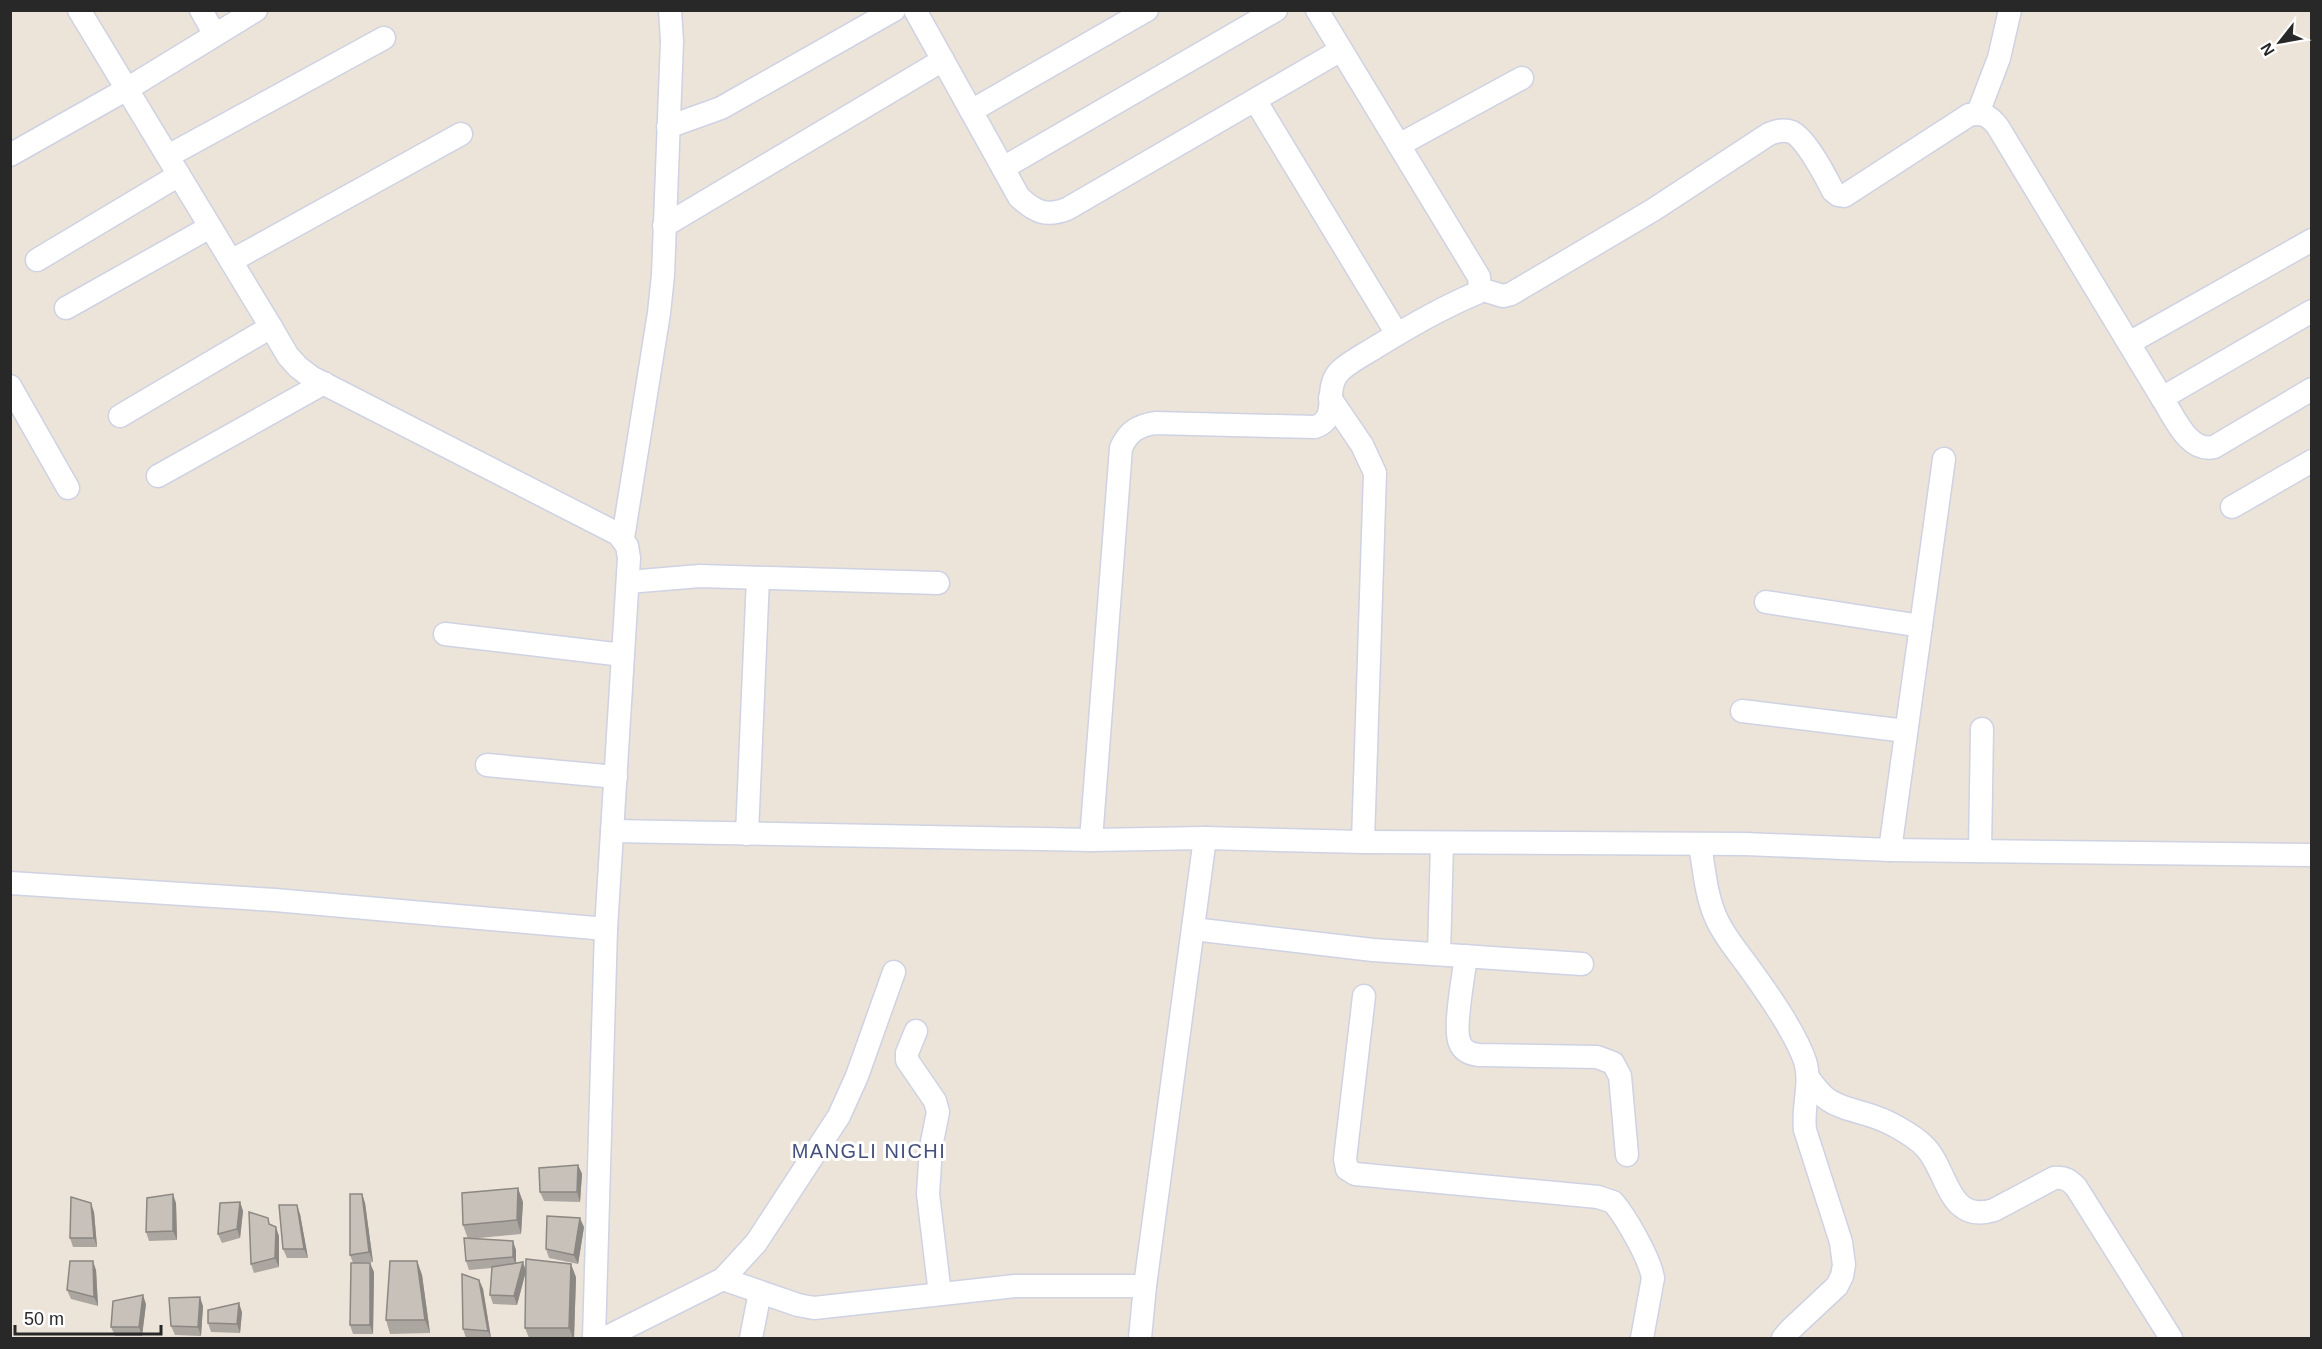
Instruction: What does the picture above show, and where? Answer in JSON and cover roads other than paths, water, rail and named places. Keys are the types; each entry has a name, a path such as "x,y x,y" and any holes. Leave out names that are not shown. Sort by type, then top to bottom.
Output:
{"street":[{"path":"79,10 271,327 298,367 324,383 622,538 627,546 628,582 606,929 594,1338"},
{"path":"201,10 215,35"},
{"path":"10,155 127,89 256,10"},
{"path":"622,538 659,312 672,41 670,10"},
{"path":"668,127 721,108 894,10"},
{"path":"915,10 1019,197 1031,208 1043,213 1056,213 1341,50"},
{"path":"971,111 1147,10"},
{"path":"1003,168 1276,10"},
{"path":"1317,10 1479,277 1480,289"},
{"path":"1978,113 1999,58 2010,10"},
{"path":"37,260 173,165 384,38"},
{"path":"664,226 943,60"},
{"path":"1399,145 1522,78"},
{"path":"1255,100 1397,334"},
{"path":"1480,289 1503,296 1526,286 1653,210 1769,134 1785,130 1800,137 1833,191 1844,196 1969,115 1978,113 1987,116 1998,127 2190,441 2198,447 2207,449 2214,447 2312,389"},
{"path":"231,261 461,134"},
{"path":"66,308 210,227"},
{"path":"2129,343 2312,240"},
{"path":"1091,840 1120,460 1125,440 1130,432 1141,426 1155,423 1315,427 1328,420 1335,377 1341,369 1426,316 1480,289"},
{"path":"2162,398 2312,311"},
{"path":"120,416 271,327"},
{"path":"158,476 324,383"},
{"path":"10,386 68,488"},
{"path":"1330,398 1362,445 1375,473 1363,842"},
{"path":"1890,850 1944,459"},
{"path":"2232,507 2312,461"},
{"path":"628,582 685,576 938,583"},
{"path":"747,834 758,578"},
{"path":"1766,602 1921,626"},
{"path":"446,634 623,655"},
{"path":"1742,711 1906,731"},
{"path":"1980,851 1982,729"},
{"path":"487,765 616,777"},
{"path":"612,831 1091,840 1205,838 1442,843 1700,844 1890,850 2312,855"},
{"path":"1141,1338 1145,1286 1205,838"},
{"path":"1439,954 1442,843"},
{"path":"1700,844 1709,897 1718,923 1766,993 1806,1064 1808,1078 1803,1115 1805,1130 1841,1242 1844,1265 1837,1286 1783,1338"},
{"path":"10,883 275,900 606,929"},
{"path":"1193,929 1373,950 1582,964"},
{"path":"1466,956 1457,1034 1462,1047 1467,1052 1479,1055 1597,1057 1613,1063 1620,1076 1627,1155"},
{"path":"605,1338 723,1279 756,1243 839,1116 857,1076 894,972"},
{"path":"1364,996 1345,1159 1347,1169 1355,1174 1598,1197 1613,1202 1645,1254 1652,1272 1653,1278 1642,1338"},
{"path":"916,1031 906,1053 907,1060 934,1101 938,1112 931,1147 928,1194 940,1294"},
{"path":"1808,1078 1827,1099 1877,1117 1924,1145 1932,1155 1953,1197 1972,1211 1984,1213 1994,1210 2055,1178 2063,1177 2069,1180 2076,1187 2171,1338"},
{"path":"723,1279 798,1305 814,1308 1037,1284 1145,1286"},
{"path":"751,1338 760,1292"}],"district":[{"name":"MANGLI NICHI","path":"869,1151"}]}
